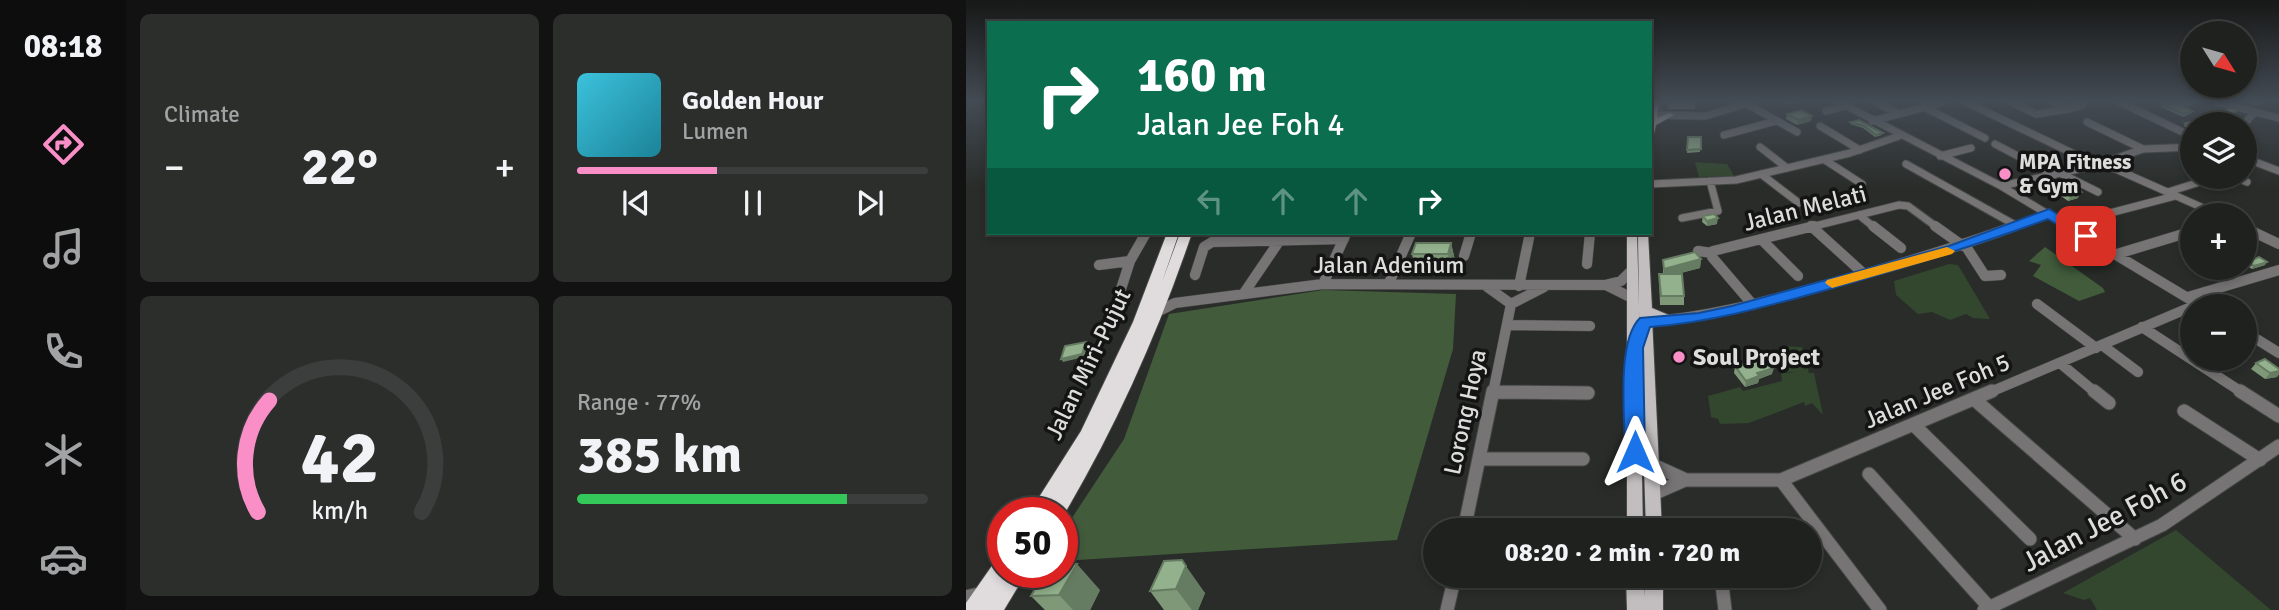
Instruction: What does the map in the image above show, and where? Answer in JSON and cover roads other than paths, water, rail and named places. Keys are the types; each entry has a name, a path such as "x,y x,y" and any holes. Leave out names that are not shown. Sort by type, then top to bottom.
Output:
{"highway":[{"name":"Jalan Miri-Pujut","path":"1048,497 1088,434 1140,322 1172,235"},
{"name":"Jalan Miri-Pujut","path":"1065,497 1107,426 1166,304 1185,235"},
{"path":"974,610 997,588"}],"main road":[{"path":"1632,235 1635,518"},
{"path":"1643,235 1654,518"},
{"path":"1645,315 1667,319"},
{"path":"1634,348 1645,315"},
{"path":"1635,588 1636,610"},
{"path":"1654,588 1654,610"}],"street":[{"path":"1724,135 1741,130"},
{"path":"1826,130 1860,150"},
{"path":"1889,130 2001,186 2183,294"},
{"path":"1970,130 1985,138"},
{"path":"2026,130 2193,203"},
{"path":"2105,130 2143,149"},
{"path":"1652,184 1710,181 1762,174 1825,160 1899,136"},
{"path":"1995,144 2098,192"},
{"path":"1760,147 1787,168"},
{"path":"2001,186 2100,164 2143,149 2180,147"},
{"path":"1940,156 1970,148"},
{"path":"1825,160 1862,184"},
{"path":"1906,164 2017,226"},
{"path":"2257,164 2279,172"},
{"path":"1762,174 1799,204"},
{"path":"1652,179 1662,182"},
{"path":"1682,218 1718,211 1710,181"},
{"path":"2068,224 2184,189"},
{"name":"Jalan Melati","path":"1712,253 1899,205 1908,206 1964,246 1987,277 2001,275"},
{"path":"1667,319 1699,318 1753,305 1964,246 2049,214"},
{"path":"1859,215 1900,248"},
{"path":"1811,226 1864,274"},
{"path":"2257,234 2279,244"},
{"path":"1121,289 1130,261 1145,235"},
{"path":"1389,284 1410,235"},
{"path":"1464,256 1470,235"},
{"path":"1519,286 1530,235"},
{"path":"1587,264 1590,235"},
{"path":"2117,254 2180,235"},
{"path":"1195,275 1204,247 1212,242 1346,236 1323,284"},
{"path":"1761,239 1798,276"},
{"path":"1244,293 1280,240"},
{"path":"1698,251 1712,253 1753,305"},
{"path":"1099,265 1130,261"},
{"name":"Jalan Adenium","path":"1166,304 1323,284 1605,285 1621,281 1632,270"},
{"name":"Jalan Jee Foh 5","path":"2216,294 2279,270"},
{"path":"2268,273 2279,277"},
{"path":"1486,285 1511,304 1546,286"},
{"name":"Jalan Adenium","path":"1605,285 1632,298"},
{"name":"Lorong Hoya","path":"1466,518 1511,304"},
{"path":"2037,304 2138,372"},
{"name":"Jalan Jee Foh 5","path":"1653,494 1686,480 1781,480 1976,400 2180,309"},
{"path":"1507,325 1590,326"},
{"path":"2142,327 2279,416"},
{"path":"2257,339 2279,353"},
{"path":"2060,363 2109,403"},
{"path":"1493,392 1588,393"},
{"path":"1976,400 2135,539"},
{"path":"2184,411 2260,460"},
{"path":"1915,426 2030,539"},
{"name":"Jalan Jee Foh 6","path":"1986,609 2135,539 2182,513 2279,446"},
{"path":"1479,458 1583,459"},
{"name":"Jalan Jee Foh 5","path":"1653,465 1686,480"},
{"path":"1869,474 1986,609"},
{"path":"1781,480 1880,610"},
{"path":"1447,610 1452,588"},
{"path":"1722,588 1725,610"}],"place":[{"name":"MPA Fitness & Gym","path":"2005,174"},
{"name":"Soul Project","path":"1679,357"}]}
